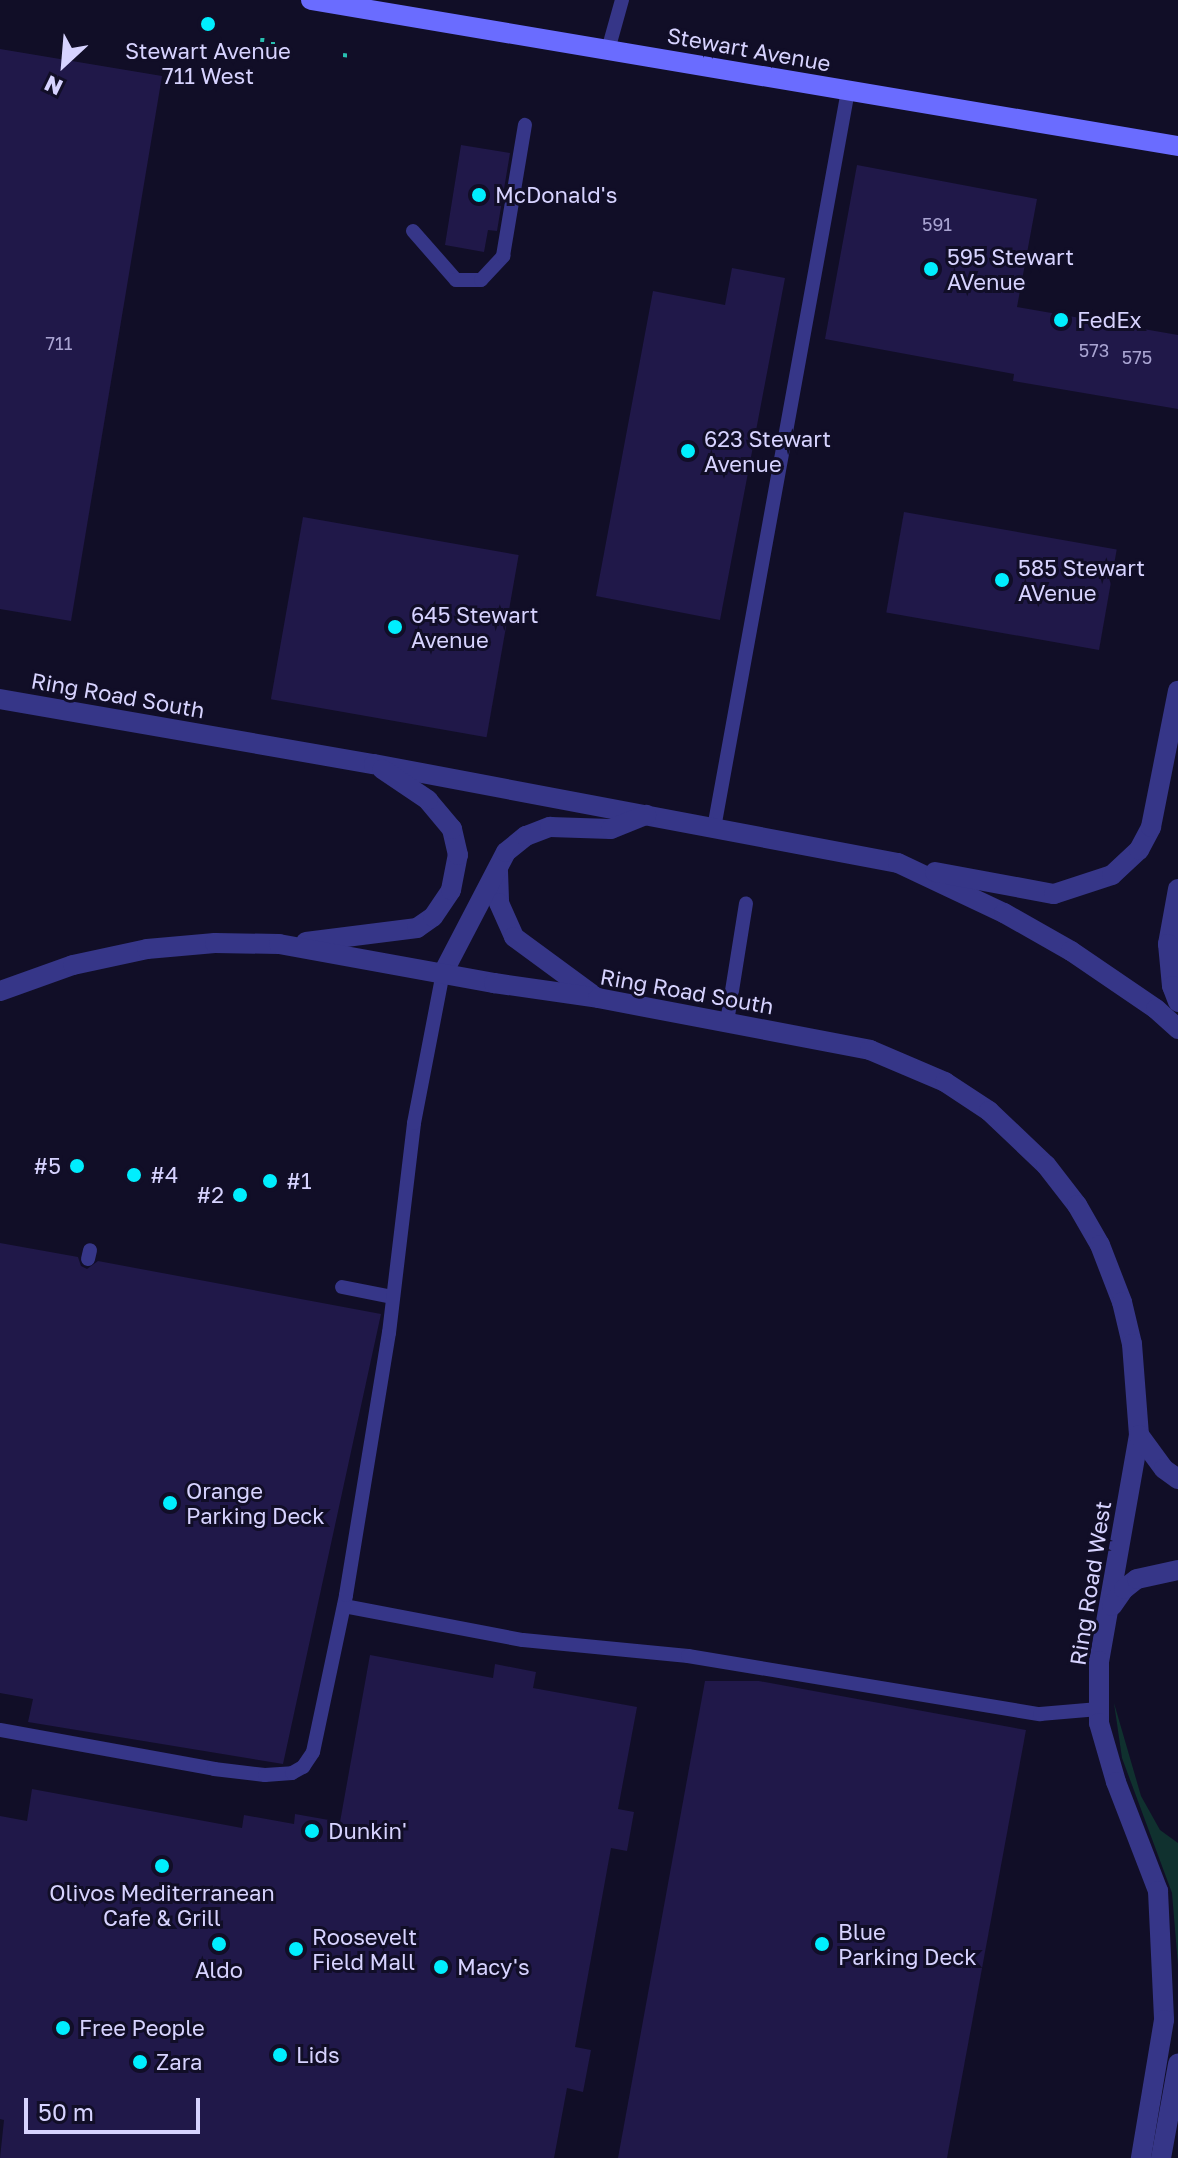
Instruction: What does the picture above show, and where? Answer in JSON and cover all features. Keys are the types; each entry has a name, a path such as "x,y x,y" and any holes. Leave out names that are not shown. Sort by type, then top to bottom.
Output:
{"main road":[{"name":"Stewart Avenue","path":"311,0 1178,146"}],"street":[{"path":"919,871 963,875 1054,894 1112,875 1139,850 1151,827 1178,691"},
{"name":"Ring Road South","path":"0,699 374,764 714,828 919,871 1071,951 1156,1009 1178,1029"},
{"path":"279,944 407,931 426,923 446,901 457,869 452,829 428,800 374,764"},
{"path":"443,973 506,852 526,836 550,827 611,829 646,815"},
{"path":"498,867 499,903 514,937 547,964 598,998"},
{"path":"1178,889 1168,944 1172,986 1178,1002"},
{"name":"Ring Road South","path":"0,991 73,965 147,949 215,943 279,944 727,1022 870,1050 903,1061 945,1082 989,1111 1046,1165 1077,1205 1100,1245 1122,1302 1132,1344 1139,1435"},
{"path":"1139,1435 1164,1469 1178,1479"},
{"name":"Ring Road West","path":"1139,1435 1099,1661 1099,1723 1116,1782 1158,1891 1164,2020 1141,2158"},
{"path":"1108,1612 1124,1589 1137,1579 1178,1570"},
{"path":"1161,2158 1178,2064"}],"lane":[{"path":"608,50 622,0"},
{"path":"714,828 848,91"},
{"path":"413,231 456,280 481,280 503,256 525,125"},
{"path":"727,1022 746,904"},
{"path":"0,1730 214,1769 265,1775 292,1773 303,1767 313,1752 344,1606 393,1297 414,1123 443,973"},
{"path":"342,1287 393,1297"},
{"path":"344,1606 523,1640 688,1656 1040,1714 1099,1709"}],"path":[{"path":"262,42 263,34"},
{"path":"271,44 278,44"},
{"path":"343,55 351,56"}],"green space":[{"path":"1114,1703 1141,1796 1160,1830 1178,1843 1178,1965 1172,1893 1122,1758"}],"building":[{"path":"0,49 162,76 71,621 0,609"},
{"name":"McDonald's","path":"461,145 510,153 497,231 488,230 484,252 445,245"},
{"name":"595 Stewart AVenue","path":"857,165 1037,199 1017,307 1178,335 1178,409 1013,381 1014,374 825,339"},
{"name":"623 Stewart Avenue","path":"732,268 785,278 720,620 596,596 653,291 725,305"},
{"name":"585 Stewart AVenue","path":"904,512 1117,550 1099,650 886,612"},
{"name":"645 Stewart Avenue","path":"303,517 519,555 487,737 271,699"},
{"name":"Orange Parking Deck","path":"0,1243 78,1257 81,1266 87,1269 98,1261 381,1314 283,1764 28,1722 33,1699 0,1693"},
{"name":"Roosevelt Field Mall","path":"370,1655 493,1678 495,1664 536,1672 533,1688 637,1707 618,1809 634,1812 627,1851 611,1848 575,2047 591,2050 583,2092 567,2088 554,2158 0,2158 4,2120 0,2119 0,1816 27,1821 32,1789 242,1828 244,1815 294,1824 295,1814 340,1822"},
{"name":"Blue Parking Deck","path":"705,1681 759,1681 1026,1730 947,2158 618,2158"}],"place":[{"name":"Stewart Avenue 711 West","path":"208,24"},
{"name":"McDonald's","path":"479,195"},
{"name":"595 Stewart AVenue","path":"931,269"},
{"name":"FedEx","path":"1061,320"},
{"name":"623 Stewart Avenue","path":"688,451"},
{"name":"585 Stewart AVenue","path":"1002,580"},
{"name":"645 Stewart Avenue","path":"395,627"},
{"name":"#5","path":"77,1166"},
{"name":"#4","path":"134,1175"},
{"name":"#1","path":"270,1181"},
{"name":"#2","path":"240,1195"},
{"name":"Orange Parking Deck","path":"170,1503"},
{"name":"Dunkin'","path":"312,1831"},
{"name":"Olivos Mediterranean Cafe & Grill","path":"162,1866"},
{"name":"Aldo","path":"219,1944"},
{"name":"Blue Parking Deck","path":"822,1944"},
{"name":"Roosevelt Field Mall","path":"296,1949"},
{"name":"Macy's","path":"441,1967"},
{"name":"Free People","path":"63,2028"},
{"name":"Lids","path":"280,2055"},
{"name":"Zara","path":"140,2062"}]}
